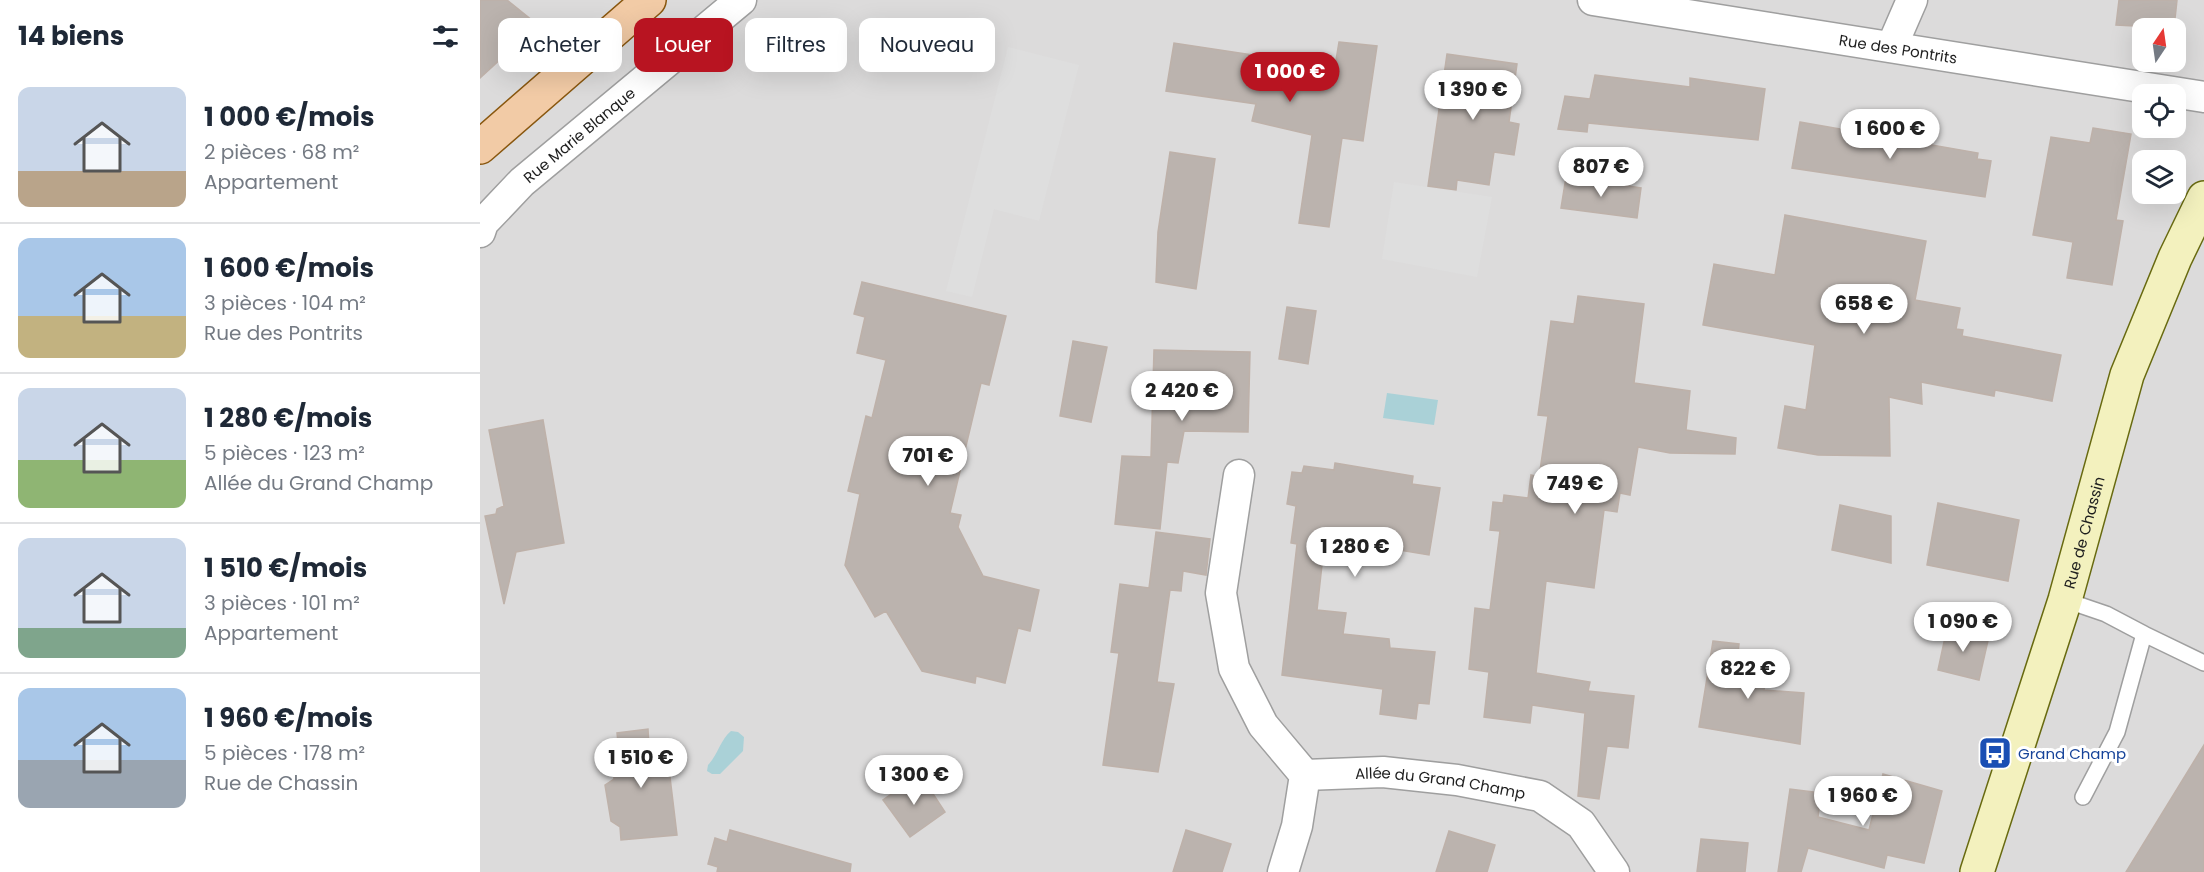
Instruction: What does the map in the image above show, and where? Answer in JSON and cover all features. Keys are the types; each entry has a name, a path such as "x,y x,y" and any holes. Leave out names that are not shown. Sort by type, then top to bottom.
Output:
{"main road":[{"path":"480,147 649,0"},
{"name":"Rue de Chassin","path":"1977,872 2065,600 2127,375 2175,258 2204,198"}],"street":[{"name":"Rue Marie Blanque","path":"480,232 483,223 522,182 741,0"},
{"name":"Rue des Pontrits","path":"1597,0 2204,97"},
{"path":"1892,46 1912,0"},
{"path":"1239,475 1221,593 1234,668 1263,725 1305,775 1297,826 1283,872"},
{"name":"Allée du Grand Champ","path":"1305,775 1383,772 1457,780 1540,796 1581,824 1614,872"}],"lane":[{"path":"2065,600 2106,614 2204,663"},
{"path":"2083,797 2117,732 2144,634"}],"shaded area":[{"path":"480,0 2204,0 2204,872 480,872"},
{"path":"1008,47 1079,65 1039,221 994,209 972,297 946,291"},
{"path":"1394,182 1492,197 1477,277 1382,259"}],"water":[{"path":"1387,393 1438,400 1434,425 1383,418"},
{"path":"731,731 738,732 744,737 743,751 720,774 712,774 707,771 708,765"}],"building":[{"path":"480,0 507,0 529,18 498,18 498,62 480,78"},
{"path":"2119,0 2177,0 2175,18 2132,18 2132,26 2116,25"},
{"path":"1339,42 1377,46 1363,141 1342,138 1329,227 1299,223 1312,135 1252,121 1256,104 1166,91 1174,43 1266,57 1267,53 1335,66"},
{"path":"1447,54 1517,64 1509,122 1519,124 1514,155 1494,152 1489,185 1457,180 1456,190 1428,186"},
{"path":"1595,75 1690,87 1690,78 1765,89 1758,140 1588,123 1587,132 1558,129 1565,96 1590,99"},
{"path":"1800,122 1978,153 1977,159 1991,161 1985,197 1792,168"},
{"path":"2093,128 2131,134 2116,220 2123,221 2112,285 2067,278 2073,242 2033,235 2051,137 2090,143"},
{"path":"1170,152 1215,159 1196,289 1156,282 1158,232"},
{"path":"1566,177 1641,188 1637,218 1561,208"},
{"path":"1785,215 1926,241 1915,300 1960,308 1956,329 1963,330 1962,336 2061,355 2052,401 1995,390 1994,396 1921,382 1922,404 1889,397 1890,456 1818,455 1778,448 1785,406 1806,410 1815,345 1703,325 1714,264 1775,275"},
{"path":"862,282 1006,316 989,385 981,383 950,513 961,515 958,527 983,576 1039,590 1030,631 1018,628 1005,683 976,676 975,683 922,671 886,611 875,617 845,565 860,494 848,491 866,416 872,418 886,360 857,353 865,317 854,314"},
{"path":"1578,296 1644,304 1634,383 1690,391 1686,430 1736,438 1735,454 1670,453 1638,447 1630,495 1620,493 1617,512 1604,510 1594,588 1546,581 1536,673 1590,682 1588,691 1634,696 1628,748 1607,746 1599,799 1578,796 1585,713 1532,705 1530,723 1484,717 1489,672 1469,669 1475,608 1490,610 1500,531 1490,530 1493,502 1503,503 1504,495 1528,498 1531,475 1539,477 1548,416 1538,415 1551,321 1574,324"},
{"path":"1287,307 1316,311 1308,364 1279,359"},
{"path":"1073,341 1107,347 1091,422 1060,416"},
{"path":"1154,350 1250,352 1248,432 1184,431 1178,463 1167,462 1160,529 1115,524 1122,456 1151,457"},
{"path":"543,420 564,543 516,552 504,604 485,516 496,514 497,509 504,506 489,430"},
{"path":"1335,463 1413,476 1412,484 1440,488 1429,555 1369,545 1367,563 1323,556 1317,610 1346,613 1343,634 1389,639 1390,648 1435,652 1429,704 1418,703 1416,719 1380,714 1383,689 1282,675 1297,544 1291,543 1296,506 1287,504 1292,472 1302,473 1304,466 1334,470"},
{"path":"1938,503 2019,520 2008,581 1927,565"},
{"path":"1840,505 1891,516 1891,563 1832,550"},
{"path":"1156,532 1210,539 1206,575 1183,571 1181,591 1170,590 1157,682 1174,684 1158,772 1103,765 1119,653 1111,652 1120,584 1149,588"},
{"path":"1947,628 1989,636 1979,680 1938,670"},
{"path":"1713,641 1739,644 1737,663 1767,668 1764,690 1804,693 1800,744 1699,727"},
{"path":"648,729 649,747 666,744 677,835 621,840 620,827 611,821 605,785 614,779 612,753 619,752 617,733"},
{"path":"2204,745 2204,872 2126,872"},
{"path":"920,774 945,812 910,837 883,800"},
{"path":"1883,774 1942,791 1924,863 1887,855 1884,868 1808,848 1801,872 1778,872 1790,789 1821,793 1818,817 1869,830"},
{"path":"730,830 851,864 850,872 717,872 718,867 708,864 715,838 727,842"},
{"path":"1186,830 1231,844 1222,872 1173,872"},
{"path":"1449,831 1495,845 1487,872 1436,872"},
{"path":"1701,839 1748,843 1745,872 1697,872"}],"place":[{"name":"Grand Champ","path":"1995,753"}]}
